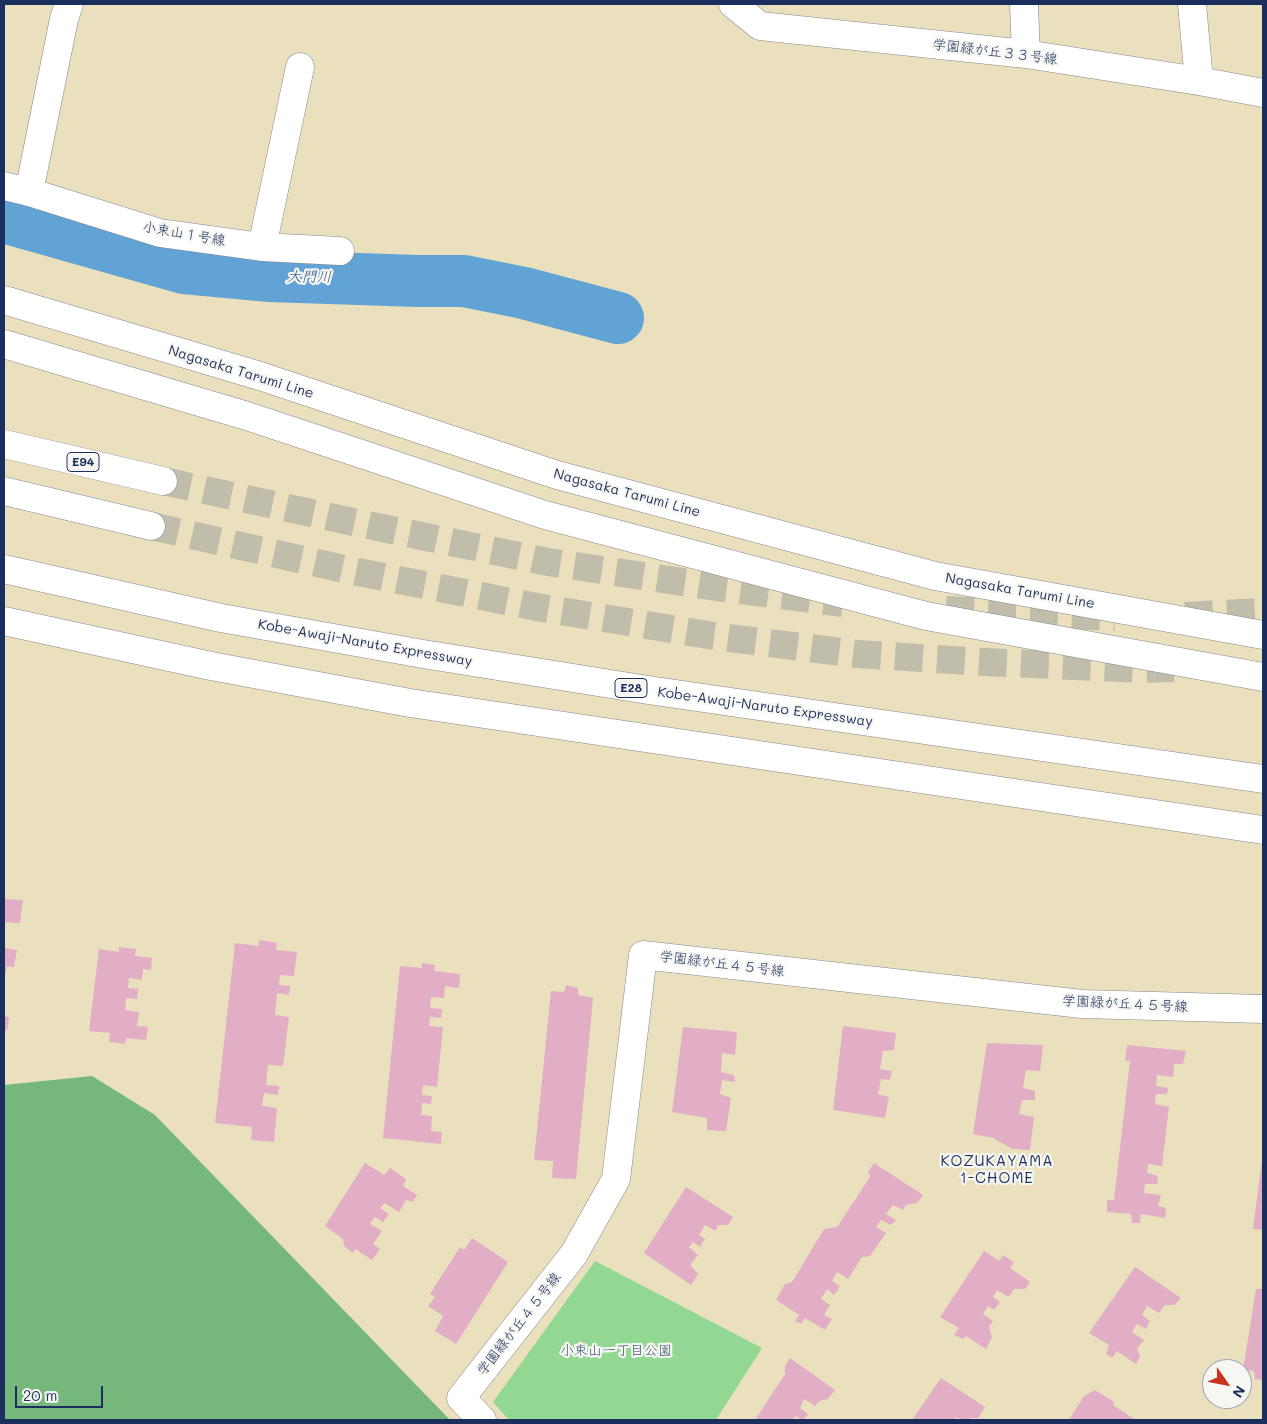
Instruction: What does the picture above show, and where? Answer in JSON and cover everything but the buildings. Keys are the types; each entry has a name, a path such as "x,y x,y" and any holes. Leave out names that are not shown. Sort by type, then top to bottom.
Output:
{"main road":[{"path":"17,189 69,4"},
{"name":"学園緑が丘３３号線","path":"733,4 760,26 1026,54 1263,93"},
{"path":"1024,4 1026,54"},
{"path":"1192,4 1199,81"},
{"path":"262,247 300,68"},
{"name":"小束山１号線","path":"17,189 160,232 262,247 340,251"},
{"name":"Nagasaka Tarumi Line","path":"4,300 260,376 547,472 935,576 1263,635"},
{"path":"4,344 247,416 545,515 916,614 1263,677"},
{"name":"E94","path":"4,444 163,481"},
{"path":"4,491 152,526"},
{"name":"Kobe-Awaji-Naruto Expressway","path":"4,569 221,618 424,654 648,690 1263,779"},
{"path":"4,622 211,666 410,704 1263,830"},
{"name":"学園緑が丘４５号線","path":"482,1420 462,1398 574,1254 616,1179 643,955 1082,1004 1263,1010"}],"green space":[{"path":"92,1076 155,1115 450,1420 4,1420 4,1085"},
{"name":"小束山一丁目公園","path":"595,1261 762,1348 716,1420 509,1420 493,1402"}],"waterway":[{"name":"大門川","path":"4,217 184,268 270,276 464,281 524,293 618,318"}],"tunnel":[{"path":"163,481 548,562 723,588 843,603"},
{"path":"151,526 353,571 542,608 714,636 857,654 1143,669 1174,668"},
{"path":"946,610 1115,617"},
{"path":"1185,616 1263,612"}],"district":[{"name":"KOZUKAYAMA 1-CHOME","path":"997,1170"}]}
